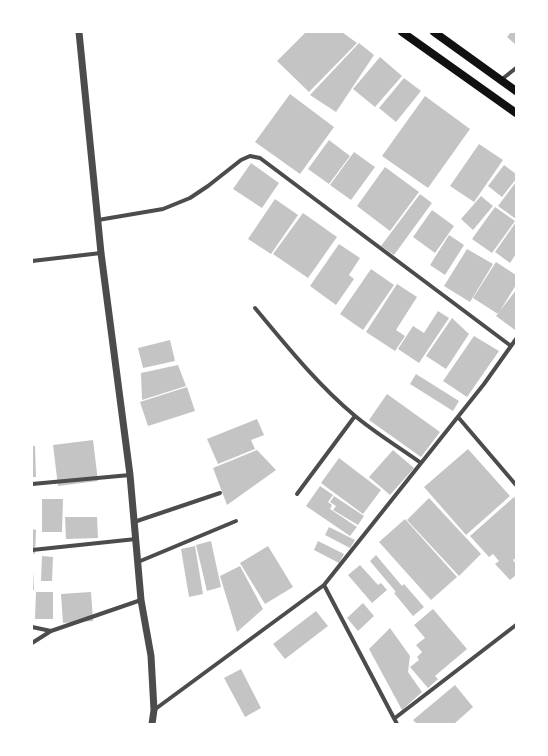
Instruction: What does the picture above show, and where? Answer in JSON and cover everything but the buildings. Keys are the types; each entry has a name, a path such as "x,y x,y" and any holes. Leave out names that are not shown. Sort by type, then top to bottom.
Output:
{"main road":[{"path":"402,32 516,113"},
{"path":"434,32 516,90"}],"street":[{"path":"79,32 101,253 130,475 141,600 151,656 154,710 152,724"},
{"path":"501,80 516,68"},
{"path":"98,220 163,209 190,198 241,160 250,156 260,158 511,346"},
{"path":"32,261 101,253"},
{"path":"255,308 292,352 355,416 421,463"},
{"path":"154,710 324,585 484,384 516,339"},
{"path":"297,494 355,416"},
{"path":"458,417 516,485"},
{"path":"32,484 130,475"},
{"path":"134,522 220,493"},
{"path":"137,563 236,521"},
{"path":"32,550 136,539"},
{"path":"324,585 397,724"},
{"path":"32,643 51,631 141,600"},
{"path":"394,718 516,626"},
{"path":"32,628 51,631"}]}
